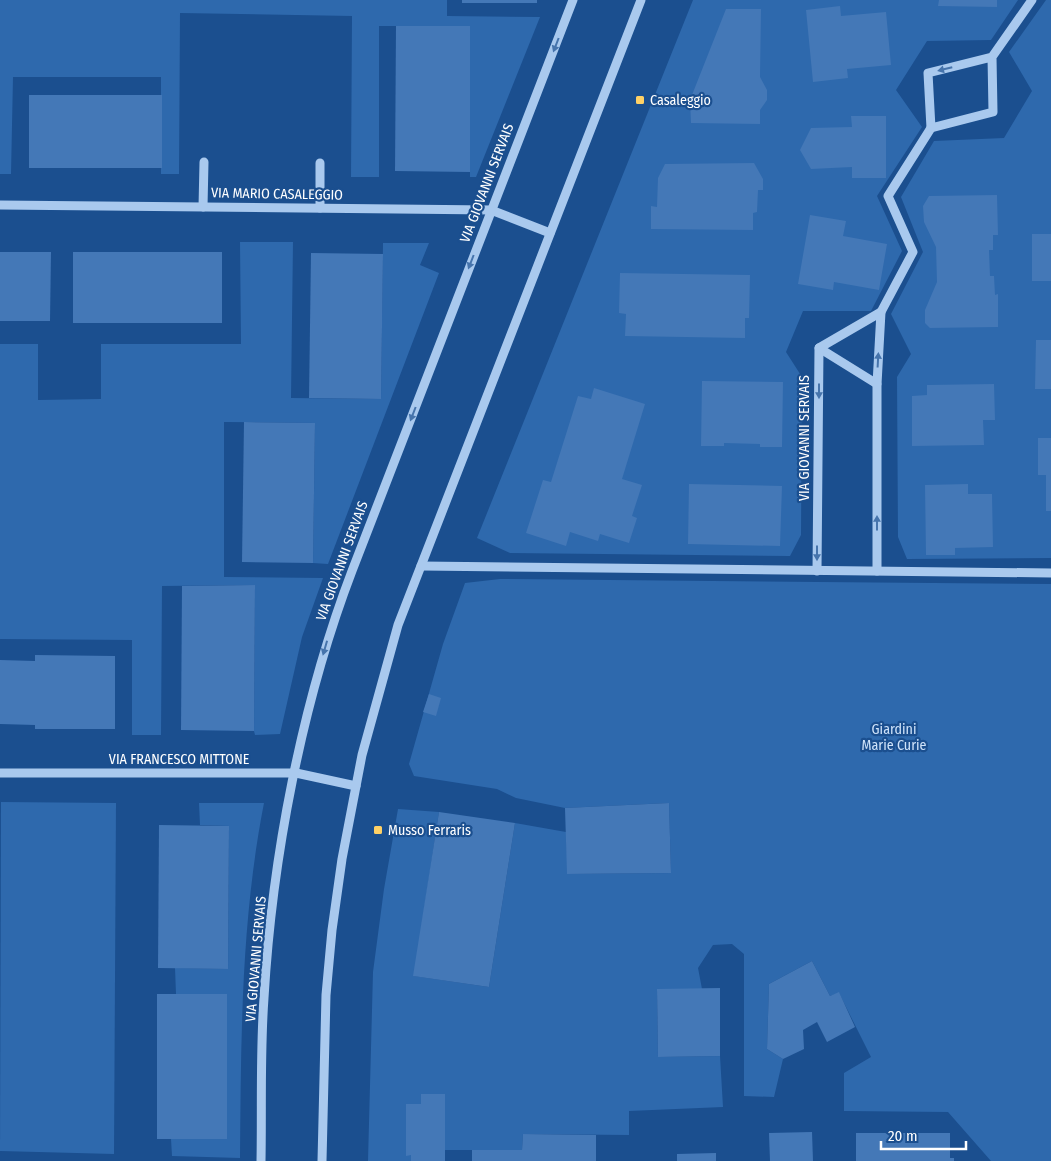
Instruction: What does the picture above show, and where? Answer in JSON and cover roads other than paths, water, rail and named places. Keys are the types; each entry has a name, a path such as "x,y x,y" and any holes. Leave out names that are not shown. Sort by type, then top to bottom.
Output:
{"street":[{"name":"VIA GIOVANNI SERVAIS","path":"261,1161 264,999 279,858 296,773 325,648 341,599 574,0"},
{"path":"322,1161 326,995 342,859 362,755 398,625 641,0"},
{"path":"931,128 993,112 992,57 1032,0"},
{"path":"877,571 877,384 881,312 913,252 888,196 931,128 928,73 992,57"},
{"path":"203,207 204,162"},
{"path":"320,163 320,208"},
{"name":"VIA MARIO CASALEGGIO","path":"0,205 491,210 550,233"},
{"path":"877,384 819,348 881,312"},
{"name":"VIA GIOVANNI SERVAIS","path":"817,571 819,348"},
{"path":"421,566 1051,573"},
{"name":"VIA FRANCESCO MITTONE","path":"0,773 296,773 356,786"}],"place":[{"name":"Casaleggio","path":"640,100"},
{"name":"Musso Ferraris","path":"378,830"}],"park label":[{"name":"Giardini Marie Curie","path":"894,738"}]}
